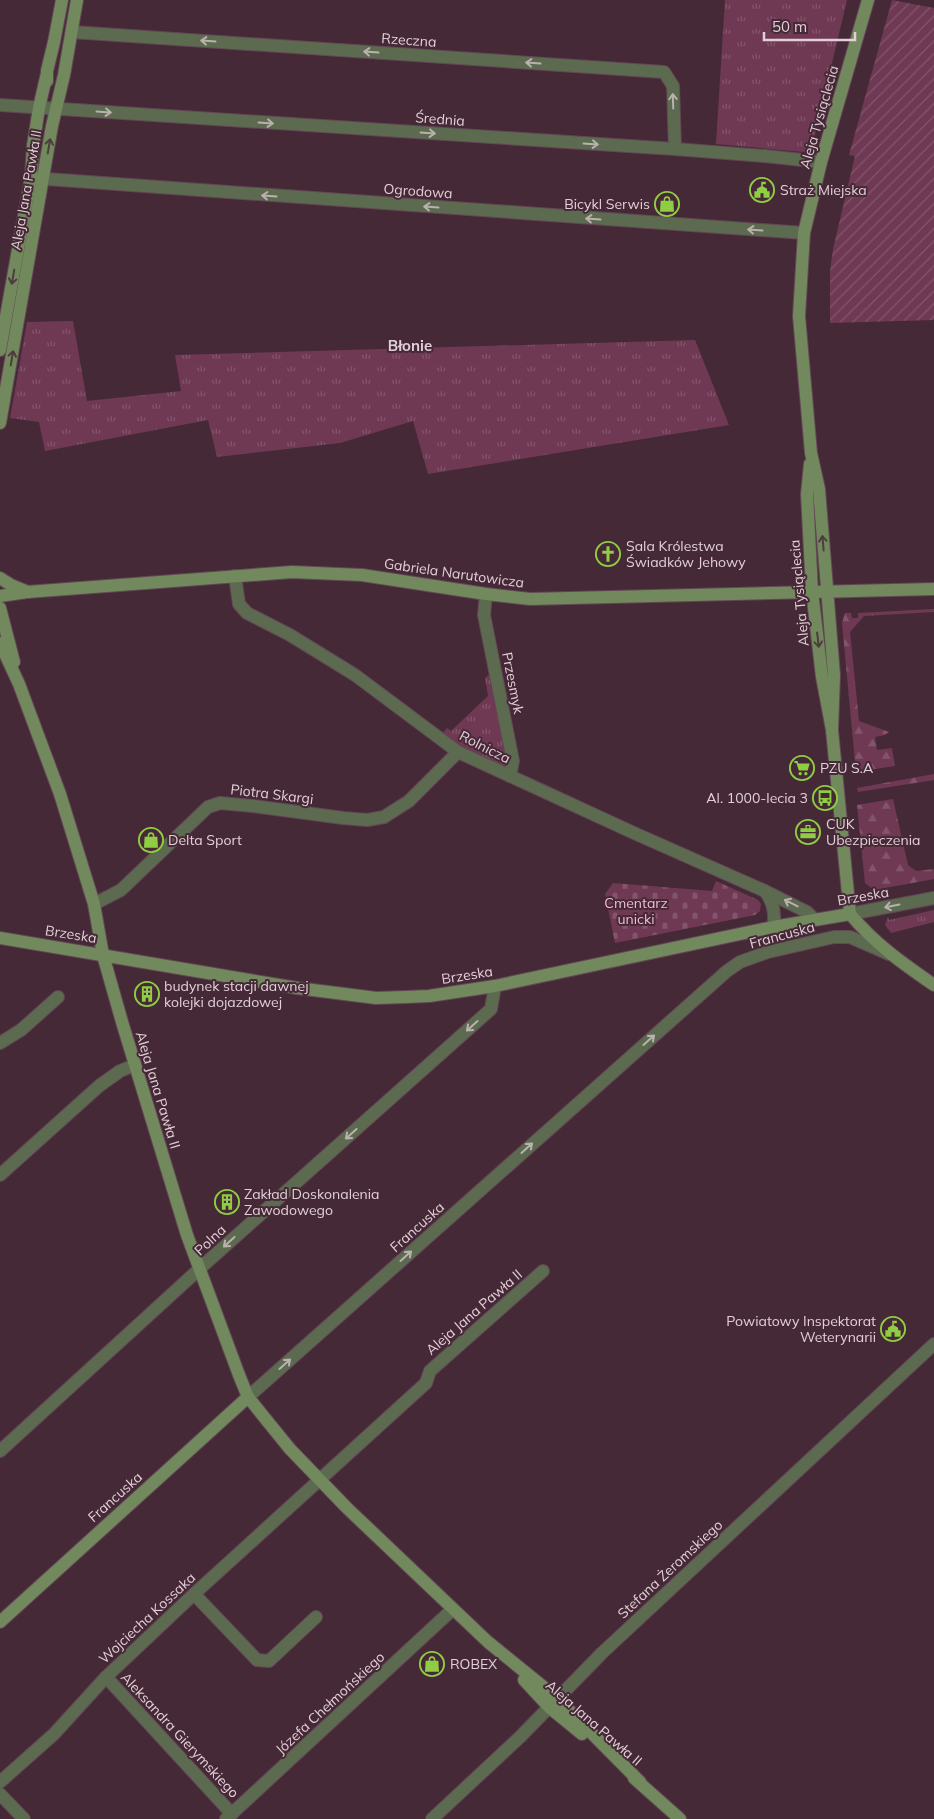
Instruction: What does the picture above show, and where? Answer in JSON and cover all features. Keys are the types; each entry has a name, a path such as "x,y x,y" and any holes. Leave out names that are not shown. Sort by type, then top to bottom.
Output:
{"street":[{"name":"Aleja Jana Pawła II","path":"37,178 33,146 39,108 62,0"},
{"name":"Aleja Jana Pawła II","path":"0,423 12,320 37,178 64,75 78,0"},
{"name":"Aleja Tysiąclecia","path":"832,730 834,675 818,489 811,452 799,316 804,233 821,162 868,0"},
{"path":"54,42 59,37 72,32"},
{"name":"Rzeczna","path":"72,32 664,72 673,86 675,149"},
{"name":"Aleja Jana Pawła II","path":"47,73 48,94 51,104 56,109"},
{"name":"Średnia","path":"0,105 675,149 821,162"},
{"name":"Ogrodowa","path":"37,178 804,233"},
{"name":"Aleja Jana Pawła II","path":"0,350 12,320"},
{"name":"Aleja Tysiąclecia","path":"811,452 807,494 812,591 822,677 832,730 850,914"},
{"name":"Gabriela Narutowicza","path":"0,596 28,592 292,572 362,575 530,599 812,591 934,590"},
{"name":"Rolnicza","path":"235,576 239,604 247,613 290,635 355,675 458,752 634,833 765,890 808,912 814,919"},
{"path":"0,578 28,592"},
{"name":"Przesmyk","path":"486,594 484,614 512,761 510,776"},
{"name":"Aleja Jana Pawła II","path":"0,608 11,644 19,684"},
{"name":"Aleja Jana Pawła II","path":"0,643 19,684 60,794 94,904 103,955 135,1066 199,1270 248,1397 290,1449 346,1508 553,1703 680,1819"},
{"name":"Piotra Skargi","path":"94,904 121,890 208,807 220,803 343,818 367,820 384,818 409,801 458,752"},
{"path":"765,890 771,899 774,912 773,927"},
{"name":"Brzeska","path":"0,938 297,988 376,998 429,996 495,986 773,927 934,898"},
{"path":"850,914 865,932 890,955 934,985"},
{"name":"Francuska","path":"0,1622 248,1397 726,970 740,962 768,952 834,938 850,937 890,955"},
{"name":"Polna","path":"0,1451 491,1008 495,986"},
{"path":"0,1043 21,1030 58,997"},
{"path":"0,1175 99,1086 120,1071 135,1066"},
{"name":"Aleja Jana Pawła II","path":"319,1479 426,1383 430,1371 543,1272"},
{"name":"Stefana Żeromskiego","path":"432,1819 553,1703 609,1646 934,1344"},
{"name":"Wojciecha Kossaka","path":"0,1782 54,1734 106,1677 319,1479"},
{"path":"194,1594 257,1660 269,1661 316,1617"},
{"name":"Józefa Chełmońskiego","path":"229,1816 453,1609"},
{"name":"Aleksandra Gierymskiego","path":"106,1677 229,1816"},
{"path":"0,1794 24,1819"}],"green space":[{"path":"725,0 847,0 814,139 815,153 716,144"},
{"path":"892,0 934,8 934,320 830,323 830,271 833,249 855,156 849,155"},
{"path":"73,321 87,401 181,391 175,355 695,340 729,425 428,474 413,421 340,443 217,457 208,420 45,451 39,422 10,418 27,322"},
{"path":"934,609 934,612 864,616 850,632 859,721 889,732 875,737 877,750 892,748 895,766 856,772 842,623 845,613 851,613 852,618 858,618 858,613"},
{"path":"489,675 508,756 507,768 463,748 443,733 447,728 451,731 488,696 485,678"},
{"path":"934,774 934,780 858,792 857,788"},
{"path":"893,799 908,865 916,871 934,869 934,879 874,890 865,883 857,805"},
{"name":"Cmentarz unicki","path":"716,881 758,900 761,904 760,911 755,915 615,943 605,894 613,883 712,891"},
{"path":"934,910 934,922 891,933 885,925 888,917 889,920"}],"place":[{"name":"Straż Miejska","path":"762,190"},
{"name":"Bicykl Serwis","path":"667,204"},
{"name":"Sala Królestwa Świadków Jehowy","path":"608,554"},
{"name":"PZU S.A","path":"802,768"},
{"name":"Al. 1000-lecia 3","path":"825,798"},
{"name":"CUK Ubezpieczenia","path":"808,832"},
{"name":"Delta Sport","path":"151,840"},
{"name":"budynek stacji dawnej kolejki dojazdowej","path":"147,994"},
{"name":"Zakład Doskonalenia Zawodowego","path":"227,1202"},
{"name":"Powiatowy Inspektorat Weterynarii","path":"893,1329"},
{"name":"ROBEX","path":"432,1664"}],"district":[{"name":"Błonie","path":"410,345"}]}
